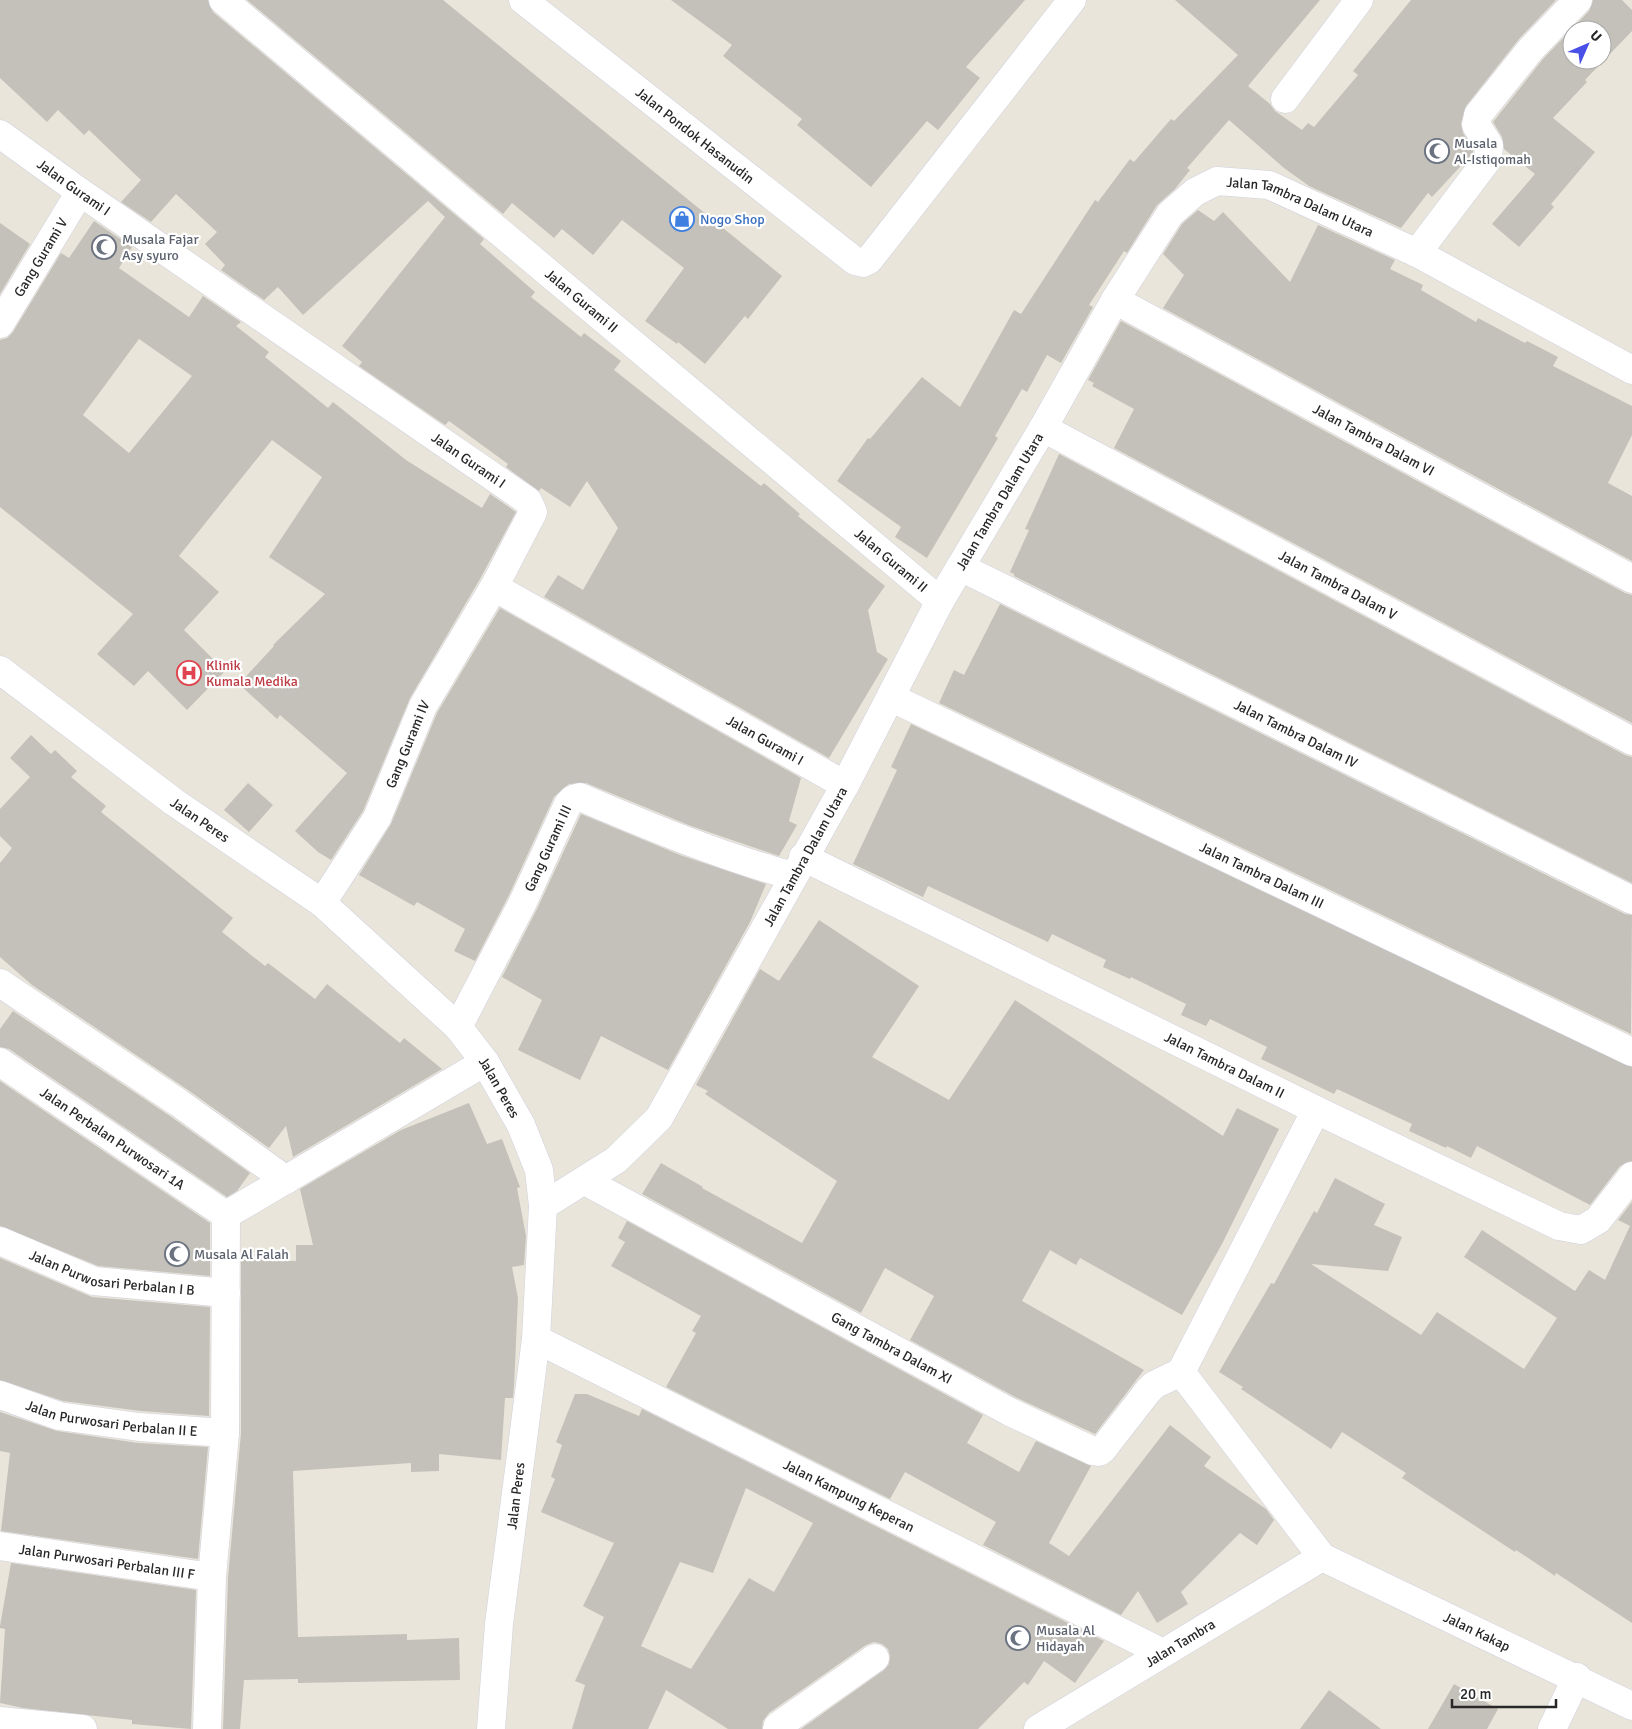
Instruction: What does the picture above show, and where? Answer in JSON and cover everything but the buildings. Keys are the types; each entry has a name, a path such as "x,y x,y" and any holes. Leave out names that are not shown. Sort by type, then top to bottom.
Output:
{"street":[{"name":"Jalan Gurami II","path":"223,0 940,601"},
{"name":"Jalan Pondok Hasanudin","path":"523,0 855,261 863,263 869,260 1072,0"},
{"path":"1285,99 1359,0"},
{"path":"1417,253 1488,159 1489,144 1476,125 1478,115 1531,49 1578,0"},
{"name":"Jalan Gurami I","path":"0,134 80,192 528,501 534,512 494,587 846,784"},
{"name":"Jalan Tambra Dalam Utara","path":"543,1206 616,1160 659,1118 798,866 846,784 892,698 940,601 1043,428 1115,300 1170,214 1195,192 1216,180 1269,185 1417,253 1632,370"},
{"name":"Gang Gurami V","path":"0,324 80,192"},
{"name":"Jalan Tambra Dalam VI","path":"1115,300 1632,579"},
{"name":"Jalan Tambra Dalam V","path":"1043,428 1632,741"},
{"name":"Jalan Tambra Dalam IV","path":"960,567 1632,900"},
{"name":"Gang Gurami IV","path":"322,902 377,818 423,706 494,587"},
{"name":"Jalan Peres","path":"0,670 174,802 322,902 458,1027 485,1062 521,1125 539,1170 543,1206 536,1339 499,1624 491,1729"},
{"name":"Jalan Tambra Dalam III","path":"892,698 1632,1052"},
{"name":"Gang Gurami III","path":"458,1027 523,902 568,804 573,798 580,797 655,830 752,864 798,866"},
{"name":"Jalan Tambra Dalam II","path":"798,866 1559,1226 1581,1230 1598,1220 1632,1178"},
{"path":"0,983 179,1103 286,1180"},
{"name":"Jalan Perbalan Purwosari 1A","path":"0,1062 226,1216"},
{"path":"207,1729 212,1577 226,1433 226,1216 485,1062"},
{"path":"1316,1110 1181,1372 1322,1557"},
{"name":"Gang Tambra Dalam XI","path":"584,1181 1010,1412 1093,1451 1099,1452 1103,1449 1154,1385 1181,1372"},
{"name":"Jalan Purwosari Perbalan I B","path":"0,1241 94,1281 226,1293"},
{"name":"Jalan Kampung Keperan","path":"536,1339 1163,1653"},
{"name":"Jalan Purwosari Perbalan II E","path":"0,1395 59,1416 140,1427 226,1433"},
{"name":"Jalan Purwosari Perbalan III F","path":"0,1546 212,1577"},
{"name":"Jalan Tambra","path":"1038,1729 1322,1557"},
{"name":"Jalan Kakap","path":"1322,1557 1577,1677 1632,1706"},
{"path":"777,1729 778,1726 875,1658"},
{"path":"1552,1729 1577,1677"},
{"path":"0,1721 83,1729"}],"place":[{"name":"Musala Al-Istiqomah","path":"1437,151"},
{"name":"Nogo Shop","path":"682,219"},
{"name":"Musala Fajar Asy syuro","path":"104,247"},
{"name":"Klinik Kumala Medika","path":"189,673"},
{"name":"Musala Al Falah","path":"177,1254"},
{"name":"Musala Al Hidayah","path":"1018,1638"}]}
